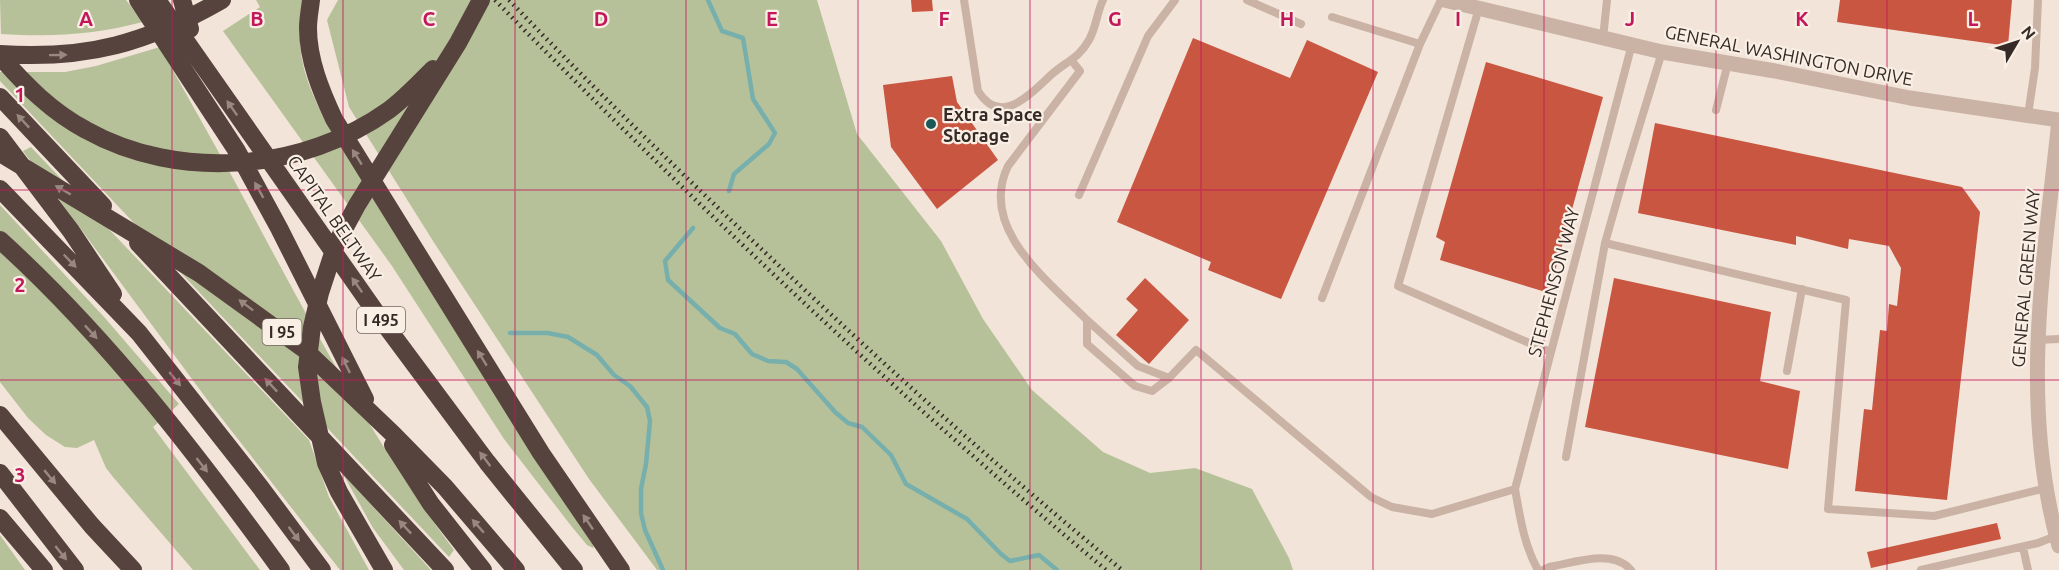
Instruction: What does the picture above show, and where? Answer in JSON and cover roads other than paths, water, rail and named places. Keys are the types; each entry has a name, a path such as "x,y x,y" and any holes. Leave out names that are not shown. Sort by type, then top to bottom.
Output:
{"highway":[{"path":"138,0 237,151 279,228 355,382 392,444 431,504 483,570"},
{"name":"CAPITAL BELTWAY","path":"157,0 377,314 487,462 574,570"},
{"path":"182,0 200,62"},
{"path":"0,55 72,54 123,45 167,29 222,0"},
{"path":"311,0 308,28 312,60 321,92 334,119 541,453 621,570"},
{"path":"384,570 339,492 326,463 318,433 307,367 312,327 320,292 336,244 357,205 458,43 481,0"},
{"path":"0,55 28,87 59,113 87,131 130,148 166,158 202,163 241,163 280,157 321,146 358,129 390,109 415,88 458,43"},
{"path":"0,97 445,570"},
{"path":"0,137 71,231 139,333 261,488 322,570"},
{"name":"I 95","path":"0,153 199,273 304,349 394,435 516,570"},
{"path":"0,189 139,333"},
{"path":"0,240 94,336 166,419 281,570"},
{"path":"0,415 92,526 134,570"},
{"path":"0,473 75,570"},
{"path":"339,492 368,540 390,570"},
{"path":"0,518 44,570"}],"street":[{"name":"GENERAL WASHINGTON DRIVE","path":"1443,0 1472,4 1662,52 1910,98 2059,120"},
{"name":"GENERAL GREEN WAY","path":"2058,541 2054,508 2046,488 2038,423 2037,340 2059,120"}],"lane":[{"path":"964,0 978,91 985,101 993,106 1014,105 1028,97 1055,72 1072,61 1091,38 1103,0"},
{"path":"1079,195 1148,36 1175,0"},
{"path":"1247,0 1301,24"},
{"path":"1322,298 1420,44 1443,0"},
{"path":"1603,38 1607,0"},
{"path":"2028,115 2035,68 2038,0"},
{"path":"1472,4 1398,286 1550,352"},
{"path":"1332,16 1420,44"},
{"name":"STEPHENSON WAY","path":"1538,570 1530,556 1522,528 1515,489 1632,44"},
{"path":"1566,457 1605,243 1662,52"},
{"path":"1072,61 1080,71 1008,166 1002,178 999,199 1005,224 1037,270 1087,320 1138,366 1169,378"},
{"path":"1716,110 1728,63"},
{"path":"1605,243 1846,300 1828,509 1934,516 2046,488"},
{"path":"1787,371 1802,290"},
{"path":"1087,320 1087,344 1135,386 1152,391 1169,378 1196,350 1371,496 1392,507 1432,514 1515,489"},
{"path":"2037,340 2059,339"},
{"path":"1921,570 2058,541"},
{"path":"2023,547 2028,570"},
{"path":"1543,570 1549,567 1606,558 1623,562 1631,570"}],"waterway":[{"path":"708,0 722,31 743,38 753,99 775,133 769,144 734,174 729,191"},
{"path":"693,228 665,261 668,280 720,328 735,334 752,354 768,361 786,362 797,369 835,412 848,423 862,427 891,455 906,484 967,519 1010,561 1039,555 1057,570"},
{"path":"510,333 548,333 568,337 597,355 614,375 630,386 647,407 650,421 641,489 641,513 645,530 663,570"}],"railway":[{"path":"495,0 568,75 793,293 948,434 1106,570"},
{"path":"509,0 639,132 816,300 989,457 1122,570"}],"place":[{"name":"Extra Space Storage","path":"931,124"}]}
